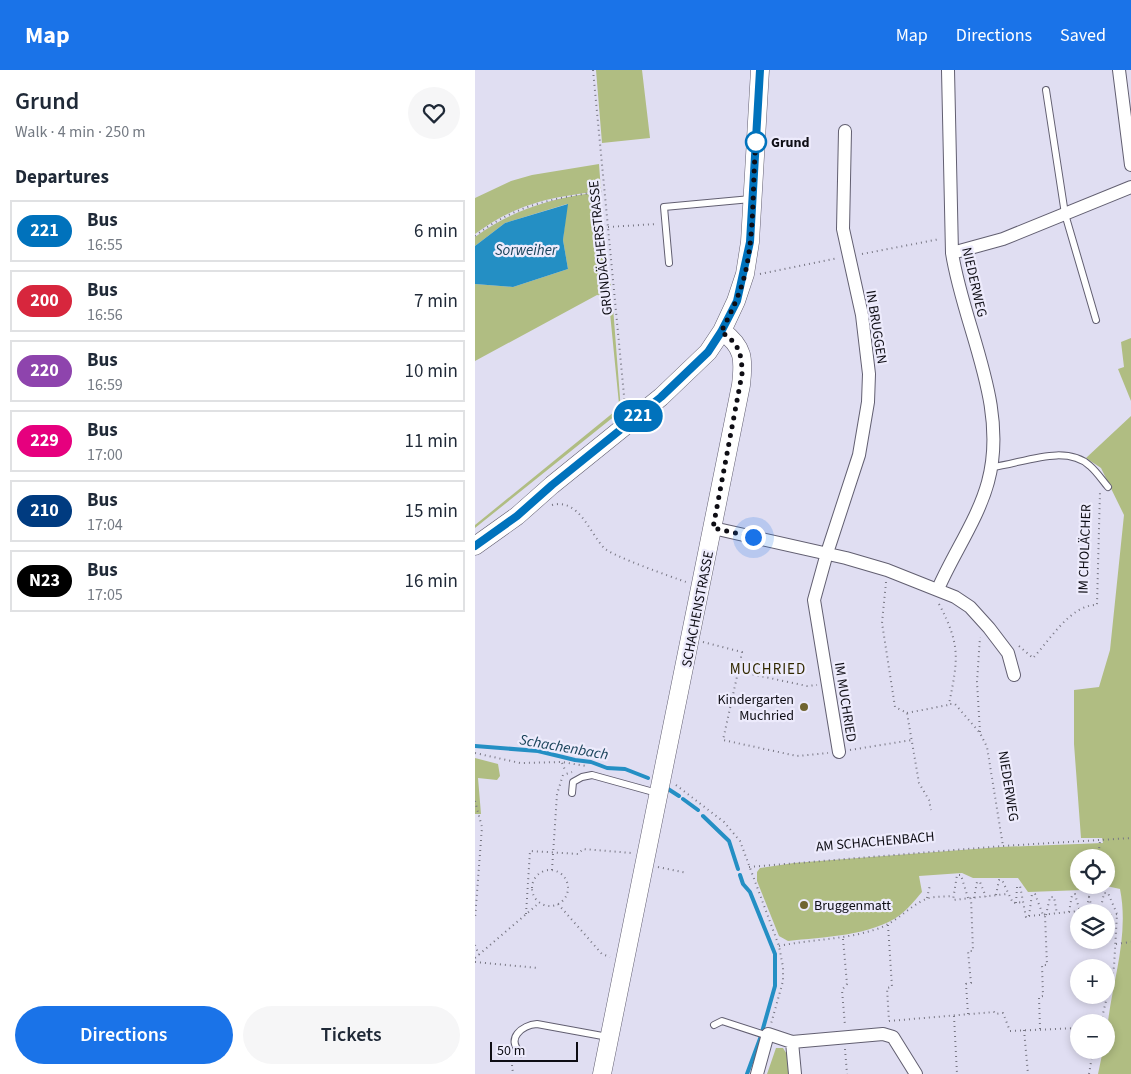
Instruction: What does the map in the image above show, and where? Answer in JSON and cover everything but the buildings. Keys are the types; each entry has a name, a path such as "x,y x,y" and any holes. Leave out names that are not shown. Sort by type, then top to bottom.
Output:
{"street":[{"path":"475,546 517,516 685,376 708,352 721,332 737,301 745,274 750,242 760,70"},
{"name":"NIEDERWEG","path":"937,595 987,485 992,467 995,439 993,418 955,276 952,253 948,70"},
{"path":"1119,70 1131,165"},
{"name":"IN BRUGGEN","path":"827,553 859,455 868,402 867,344 843,229 845,131"},
{"path":"952,253 1003,239 1131,187"},
{"name":"SCHACHENSTRASSE","path":"602,1074 623,961 639,858 659,785 691,640 742,374 741,350 736,343 721,332"},
{"path":"713,528 827,553 887,570 937,595 969,607 984,622 1008,653 1014,675"},
{"name":"IM MUCHRIED","path":"827,553 815,600 839,752"},
{"path":"757,1074 768,1035 792,1042 883,1034 893,1037 916,1074"},
{"path":"792,1042 795,1074"}],"lane":[{"path":"1046,90 1065,214 1096,320"},
{"path":"669,263 664,207 753,199"},
{"path":"992,467 1050,456 1073,456 1089,466 1109,487"},
{"path":"572,794 573,782 592,771 659,785"},
{"path":"714,1025 721,1021 768,1035"},
{"path":"521,1053 515,1046 515,1037 519,1029 529,1025 537,1024 609,1038"}],"path":[{"name":"GRUNDÄCHERSTRASSE","path":"593,70 625,408 630,422"},
{"path":"475,236 506,215 521,208 544,201 604,191"},
{"path":"608,227 665,223"},
{"path":"859,255 935,240"},
{"path":"754,276 841,258"},
{"name":"IM CHOLÄCHER","path":"1014,642 1033,658 1075,612 1087,605 1097,605 1101,478"},
{"path":"547,508 559,504 569,505 576,511 607,551 691,584"},
{"path":"886,578 882,622 895,706 907,713 949,704 957,660 951,627 937,595"},
{"name":"NIEDERWEG","path":"980,733 977,682 981,636"},
{"name":"IM MUCHRIED","path":"691,640 742,652 723,740 797,756 839,752"},
{"name":"IM MUCHRIED","path":"740,663 746,673 807,686 823,684"},
{"name":"NIEDERWEG","path":"949,704 955,704 980,733 987,747 1003,846"},
{"path":"907,713 919,783 929,800 931,810"},
{"path":"839,752 912,740"},
{"path":"475,753 520,763 562,762 592,771"},
{"path":"562,762 566,772"},
{"path":"552,870 558,789 561,778 566,772 592,771"},
{"path":"659,785 677,786 734,832 779,946 783,981 768,1035"},
{"path":"475,801 483,827 475,919"},
{"path":"1003,846 1100,842 1131,838"},
{"path":"1099,849 1100,842"},
{"name":"AM SCHACHENBACH","path":"749,867 1003,846"},
{"path":"526,914 530,851 577,854 583,849 639,858 687,873"},
{"path":"552,870 565,878 568,889 564,900 558,904 545,906 535,898 532,887 535,878 543,871 552,870"},
{"path":"968,1014 965,984 971,983 968,951 973,951 971,898 961,875 957,875 953,900 971,898 986,897 1007,894"},
{"path":"996,895 999,880 1002,880 1007,894 1013,903 1024,902"},
{"path":"971,898 977,882 980,882 986,897"},
{"path":"779,946 824,938 843,939 888,926 927,898 930,885"},
{"path":"1016,902 1017,887 1020,886 1026,916 1069,912 1070,906"},
{"path":"527,887 532,887"},
{"path":"930,891 934,890"},
{"path":"1102,904 1104,893 1108,893 1113,904"},
{"path":"1029,916 1032,894 1035,894 1045,915"},
{"path":"1070,904 1072,895 1075,894 1077,904"},
{"path":"1088,904 1090,894"},
{"path":"927,898 953,896"},
{"path":"1041,1028 1039,997 1043,996 1041,965 1047,965 1045,915 1050,896 1054,897 1057,914"},
{"path":"1089,898 1091,904"},
{"path":"475,958 539,903"},
{"path":"558,904 602,954 623,961"},
{"path":"1115,909 1117,914 1115,944 1131,942"},
{"path":"888,926 891,987 887,988 888,1028"},
{"path":"843,939 847,984 842,990 845,1031"},
{"path":"475,944 479,955"},
{"path":"1103,1014 1114,967 1115,949"},
{"path":"475,962 538,968"},
{"path":"889,1021 988,1012 1003,1013 1010,1031 1070,1028"},
{"path":"954,1016 957,1074"},
{"path":"1024,1030 1028,1074"},
{"path":"845,1048 847,1074"},
{"path":"1089,1074 1092,1059"},
{"path":"512,1064 513,1074"}],"green space":[{"path":"596,70 642,70 650,138 602,143"},
{"path":"599,164 601,191 550,199 520,208 490,223 475,234 475,198 511,181 532,175"},
{"path":"592,193 611,286 610,301 613,307 621,411 475,528 475,525 614,412 619,404 609,303 605,296 597,295 475,361 475,284 513,287 568,269 563,240 567,204 505,223 475,246 475,237 516,213 560,199"},
{"path":"1131,338 1131,401 1118,369 1124,367 1121,342"},
{"path":"1131,416 1131,1074 1098,1074 1101,1059 1115,1059 1115,1014 1109,1014 1111,1004 1115,1004 1115,980 1120,950 1123,909 1120,889 1115,888 1115,849 1070,849 1070,890 1028,892 1018,878 973,878 962,873 919,876 922,892 903,913 889,922 861,931 831,937 788,941 779,936 757,881 757,872 760,868 794,863 1000,847 1103,843 1102,838 1081,838 1074,744 1074,690 1099,687 1110,650 1124,515 1101,468 1086,458"},
{"path":"475,758 498,764 500,776 497,780 478,778 481,814 475,814"},
{"path":"776,1048 783,1048 788,1056 790,1074 767,1074"}],"water":[{"name":"Sorweiher","path":"568,204 563,240 568,269 513,287 475,284 475,246 505,223"}],"waterway":[{"name":"Schachenbach","path":"475,746 538,751 591,762 607,768 625,769 648,778"},
{"name":"Schachenbach","path":"665,787 679,796"},
{"name":"Schachenbach","path":"683,799 698,810"},
{"name":"Schachenbach","path":"703,816 729,841 738,869"},
{"name":"Schachenbach","path":"740,875 743,884 750,892 775,954 775,986 762,1032"},
{"name":"Schachenbach","path":"747,1074 761,1036"}],"bus line":[{"name":"221","path":"475,546 517,516 552,485 661,397 708,352 721,332 737,301 745,274 750,242 760,70"}],"place":[{"name":"Grund","path":"756,142"},
{"name":"Kindergarten Muchried","path":"804,707"},
{"name":"Bruggenmatt","path":"804,905"}],"district":[{"name":"MUCHRIED","path":"768,669"}],"route":[{"path":"753,537 713,528 742,374 741,350 729,336 721,332 737,301 745,274 750,242 756,142"}]}
